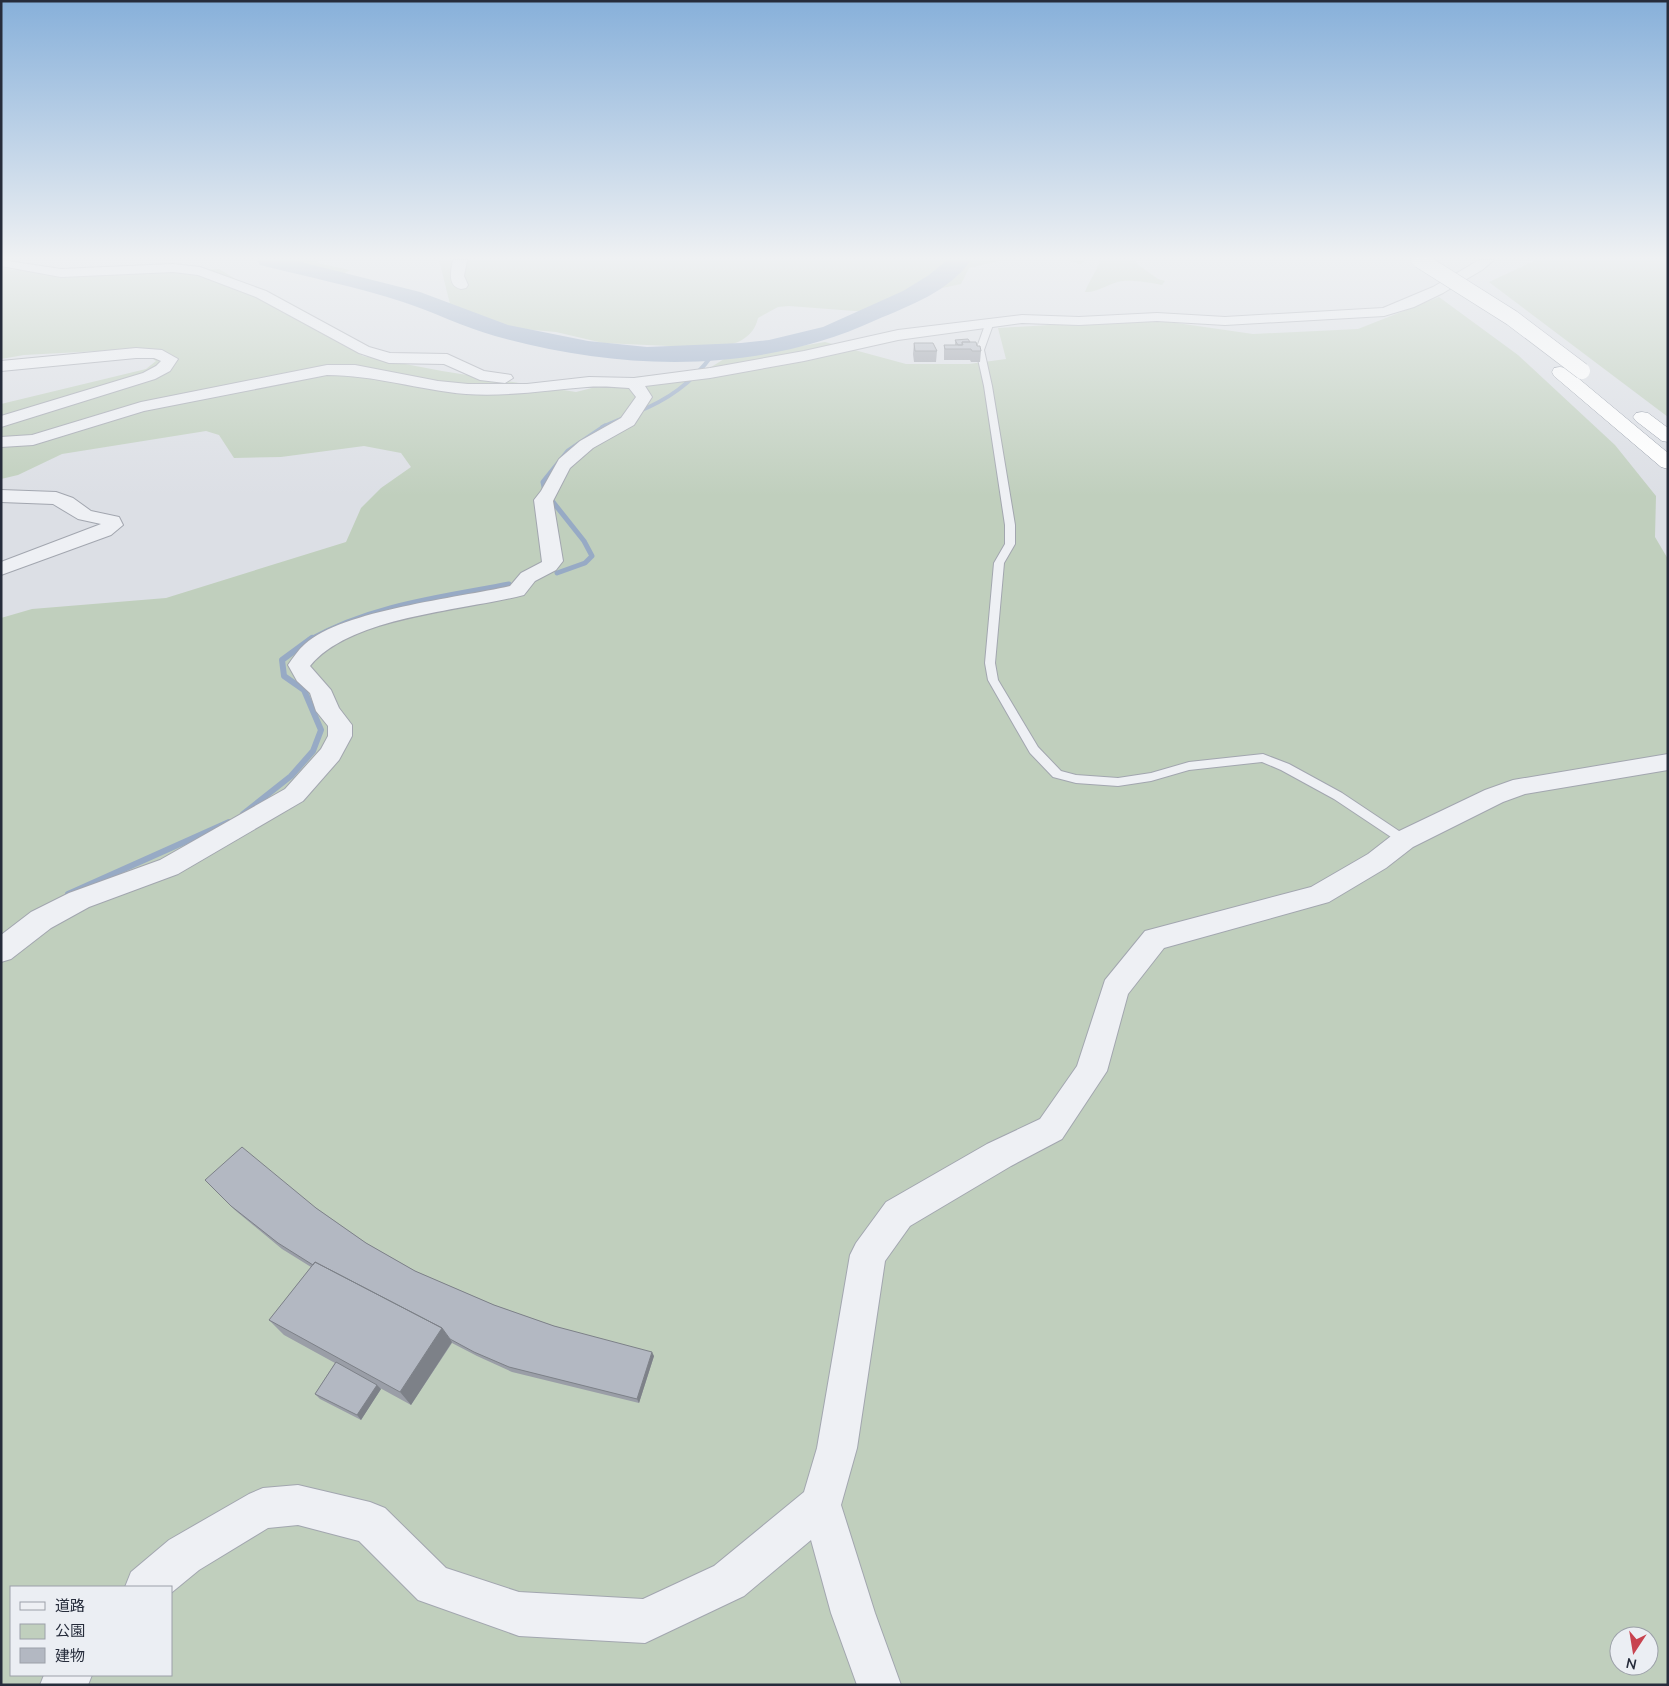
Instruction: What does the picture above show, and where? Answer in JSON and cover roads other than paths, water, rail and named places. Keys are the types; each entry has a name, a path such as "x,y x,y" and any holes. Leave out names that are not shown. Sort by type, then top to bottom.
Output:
{"highway":[{"path":"1518,339 1668,463"},
{"path":"1539,339 1668,438"}],"street":[{"path":"340,339 389,358 447,359 480,375 565,384"},
{"path":"1,442 33,440 141,407 327,370 355,370 438,386 468,389 527,389 565,384 634,383 710,373 804,356 882,339"},
{"path":"1,366 136,353 157,353 170,359 168,365 163,370 149,376 1,422"},
{"path":"1,951 41,920 79,900 169,867 294,795 330,754 340,736 340,725 328,711 320,690 299,666 303,658 326,640 356,626 382,619 494,598 517,591 528,578 549,566 553,561 546,497 565,463 578,452 628,421 631,412 640,405 644,397 634,383"},
{"path":"1,496 56,498 66,502 85,515 112,521 113,525 104,531 1,569"},
{"path":"879,1685 853,1613 821,1505 837,1448 868,1255 898,1214 999,1155 1051,1129 1091,1071 1115,989 1155,939 1319,895 1377,861 1404,840 1494,796 1522,786 1668,762"},
{"path":"147,1586 184,1555 263,1508 298,1505 370,1523 433,1585 519,1614 645,1621 729,1581 821,1505"}],"lane":[{"path":"984,339 980,350 988,386 1010,525 1010,544 999,563 990,663 993,680 1034,750 1057,774 1076,779 1118,782 1151,777 1189,766 1263,758 1286,767 1338,796 1404,840"}],"waterway":[{"path":"541,339 588,348 647,355 710,354 741,351 769,347 803,339"},
{"path":"635,413 669,396 688,382 713,354"},
{"path":"602,427 623,418"},
{"path":"557,573 585,563 592,556 584,541 545,492 543,482 568,451 605,426"},
{"path":"310,640 357,618 381,610 432,598 509,584"},
{"path":"243,814 291,776 313,751 321,730 304,690 284,676 282,660 310,640"},
{"path":"68,894 229,822"}]}
